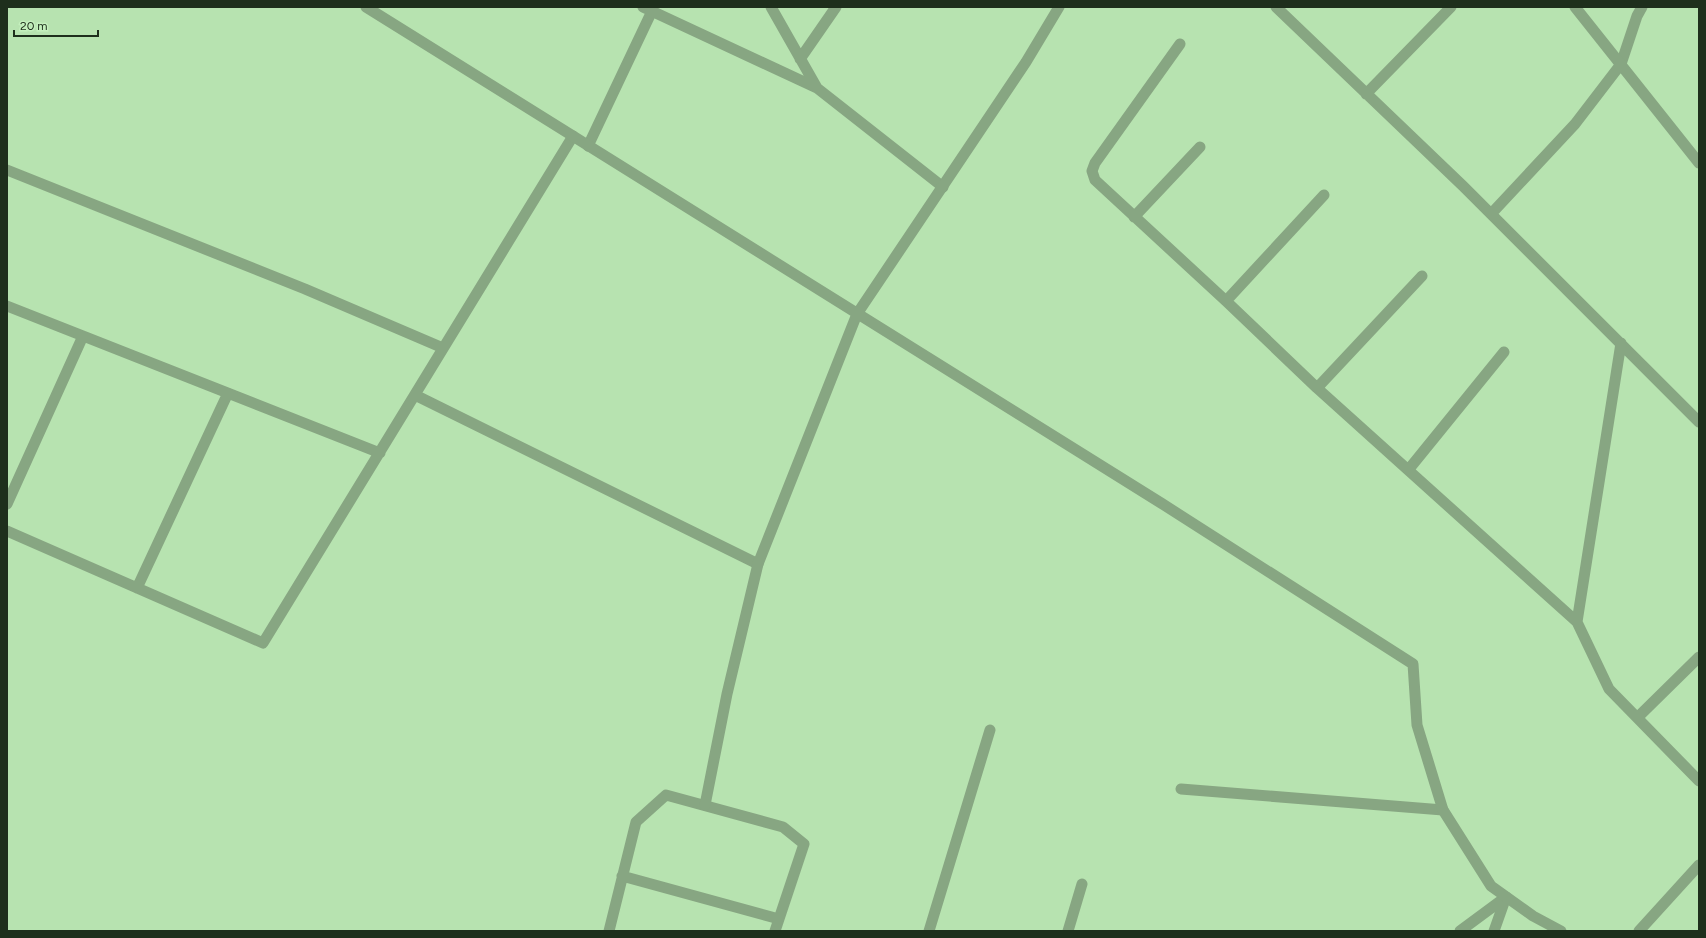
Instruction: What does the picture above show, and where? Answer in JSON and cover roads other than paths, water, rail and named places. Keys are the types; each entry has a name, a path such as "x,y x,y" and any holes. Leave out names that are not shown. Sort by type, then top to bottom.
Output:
{"street":[{"path":"366,7 1161,503 1413,664 1417,725 1443,810 1491,886 1533,916 1561,931"},
{"path":"770,7 817,88"},
{"path":"800,59 836,7"},
{"path":"705,805 727,694 758,564 857,314 1026,62 1060,7"},
{"path":"1276,7 1491,214 1699,422"},
{"path":"1366,94 1451,7"},
{"path":"1575,7 1699,163"},
{"path":"1491,214 1574,124 1621,64 1637,16 1642,7"},
{"path":"588,146 647,9 817,88 943,187"},
{"path":"1180,44 1095,163 1092,171 1094,180 1226,301 1317,388 1409,469 1577,622 1609,689 1699,781"},
{"path":"7,531 263,643 573,136"},
{"path":"1134,217 1200,147"},
{"path":"7,170 305,289 443,348"},
{"path":"1226,301 1324,195"},
{"path":"1317,388 1422,276"},
{"path":"7,306 380,453"},
{"path":"7,504 83,336"},
{"path":"1577,622 1621,343"},
{"path":"1409,469 1504,352"},
{"path":"137,588 228,393"},
{"path":"415,395 758,564"},
{"path":"1638,717 1699,657"},
{"path":"930,931 990,730"},
{"path":"1181,789 1443,810"},
{"path":"609,931 636,822 666,795 783,827 804,844 775,931"},
{"path":"1639,931 1699,865"},
{"path":"622,876 779,919"},
{"path":"1068,931 1082,884"},
{"path":"1460,931 1506,897"},
{"path":"1494,931 1506,897"}]}
